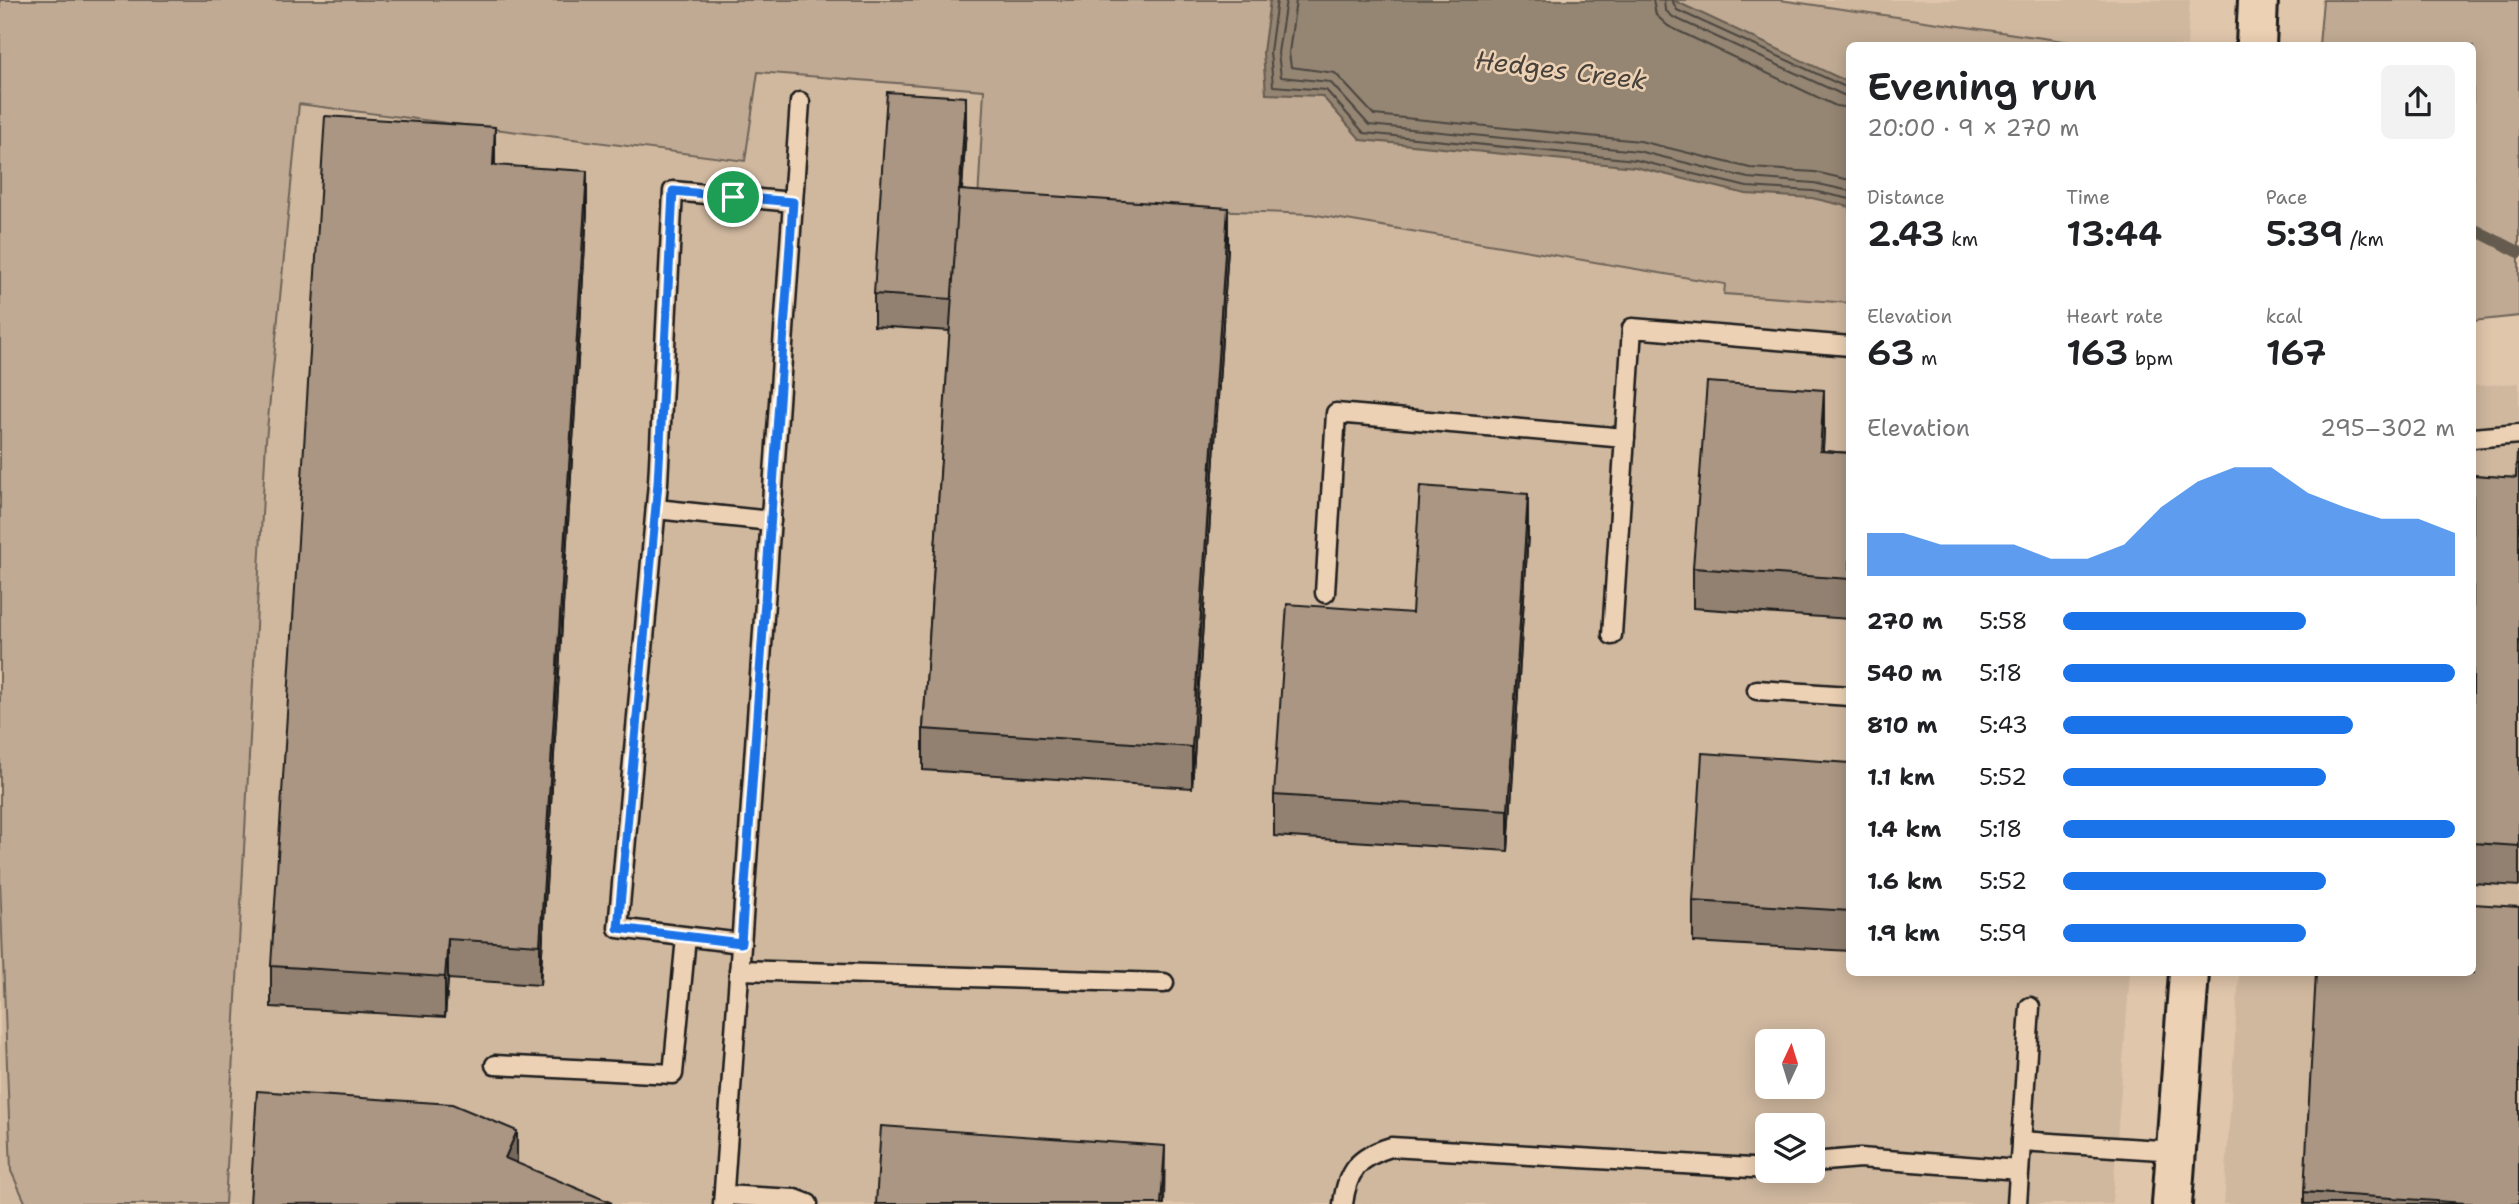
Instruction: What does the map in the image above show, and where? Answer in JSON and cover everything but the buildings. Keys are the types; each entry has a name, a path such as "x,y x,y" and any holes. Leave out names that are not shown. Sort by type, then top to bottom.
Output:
{"street":[{"path":"2256,42 2258,0"},
{"path":"2172,1204 2189,976"}],"lane":[{"path":"800,102 724,1200 795,1199 808,1204"},
{"path":"741,943 618,928 656,509 673,191 793,202"},
{"path":"1612,635 1632,328 1846,346"},
{"path":"1325,593 1336,413 1625,438"},
{"path":"2476,438 2519,434"},
{"path":"656,509 771,522"},
{"path":"1757,690 1846,696"},
{"path":"495,1065 673,1074 686,937"},
{"path":"739,970 1164,983"},
{"path":"2017,1204 2030,1007"},
{"path":"2021,1141 2176,1151"},
{"path":"1343,1204 1349,1174 1373,1152 1391,1147 1755,1169"},
{"path":"1825,1160 1860,1158 2019,1170"}],"shaded area":[{"path":"0,0 1780,0 2070,42 1846,42 1846,303 1724,294 1725,284 1311,214 978,201 984,90 758,72 745,161 299,104 266,440 225,1204 26,1204 11,1171 0,880"},
{"path":"1780,0 2190,0 2187,42 2070,42"},
{"path":"2323,0 2519,0 2519,316 2476,321 2476,42 2319,42"},
{"path":"758,71 984,90 978,201 1311,214 1726,284 1725,294 1846,303 1846,976 2130,976 2112,1204 225,1204 266,440 299,104 744,161"},
{"path":"2519,383 2519,1204 2224,1204 2239,976 2476,976 2476,386"},
{"path":"0,880 11,1170 26,1204 0,1204"}],"water":[{"path":"1270,0 1673,0 1846,81 1846,206 1812,198 1746,194 1635,167 1361,140 1322,96 1266,94 1263,52"}],"waterway":[{"name":"Hedges Creek","path":"2476,230 2519,252"}],"route":[{"path":"673,191 733,197 793,202 741,943 618,928 658,483 673,191"}]}
